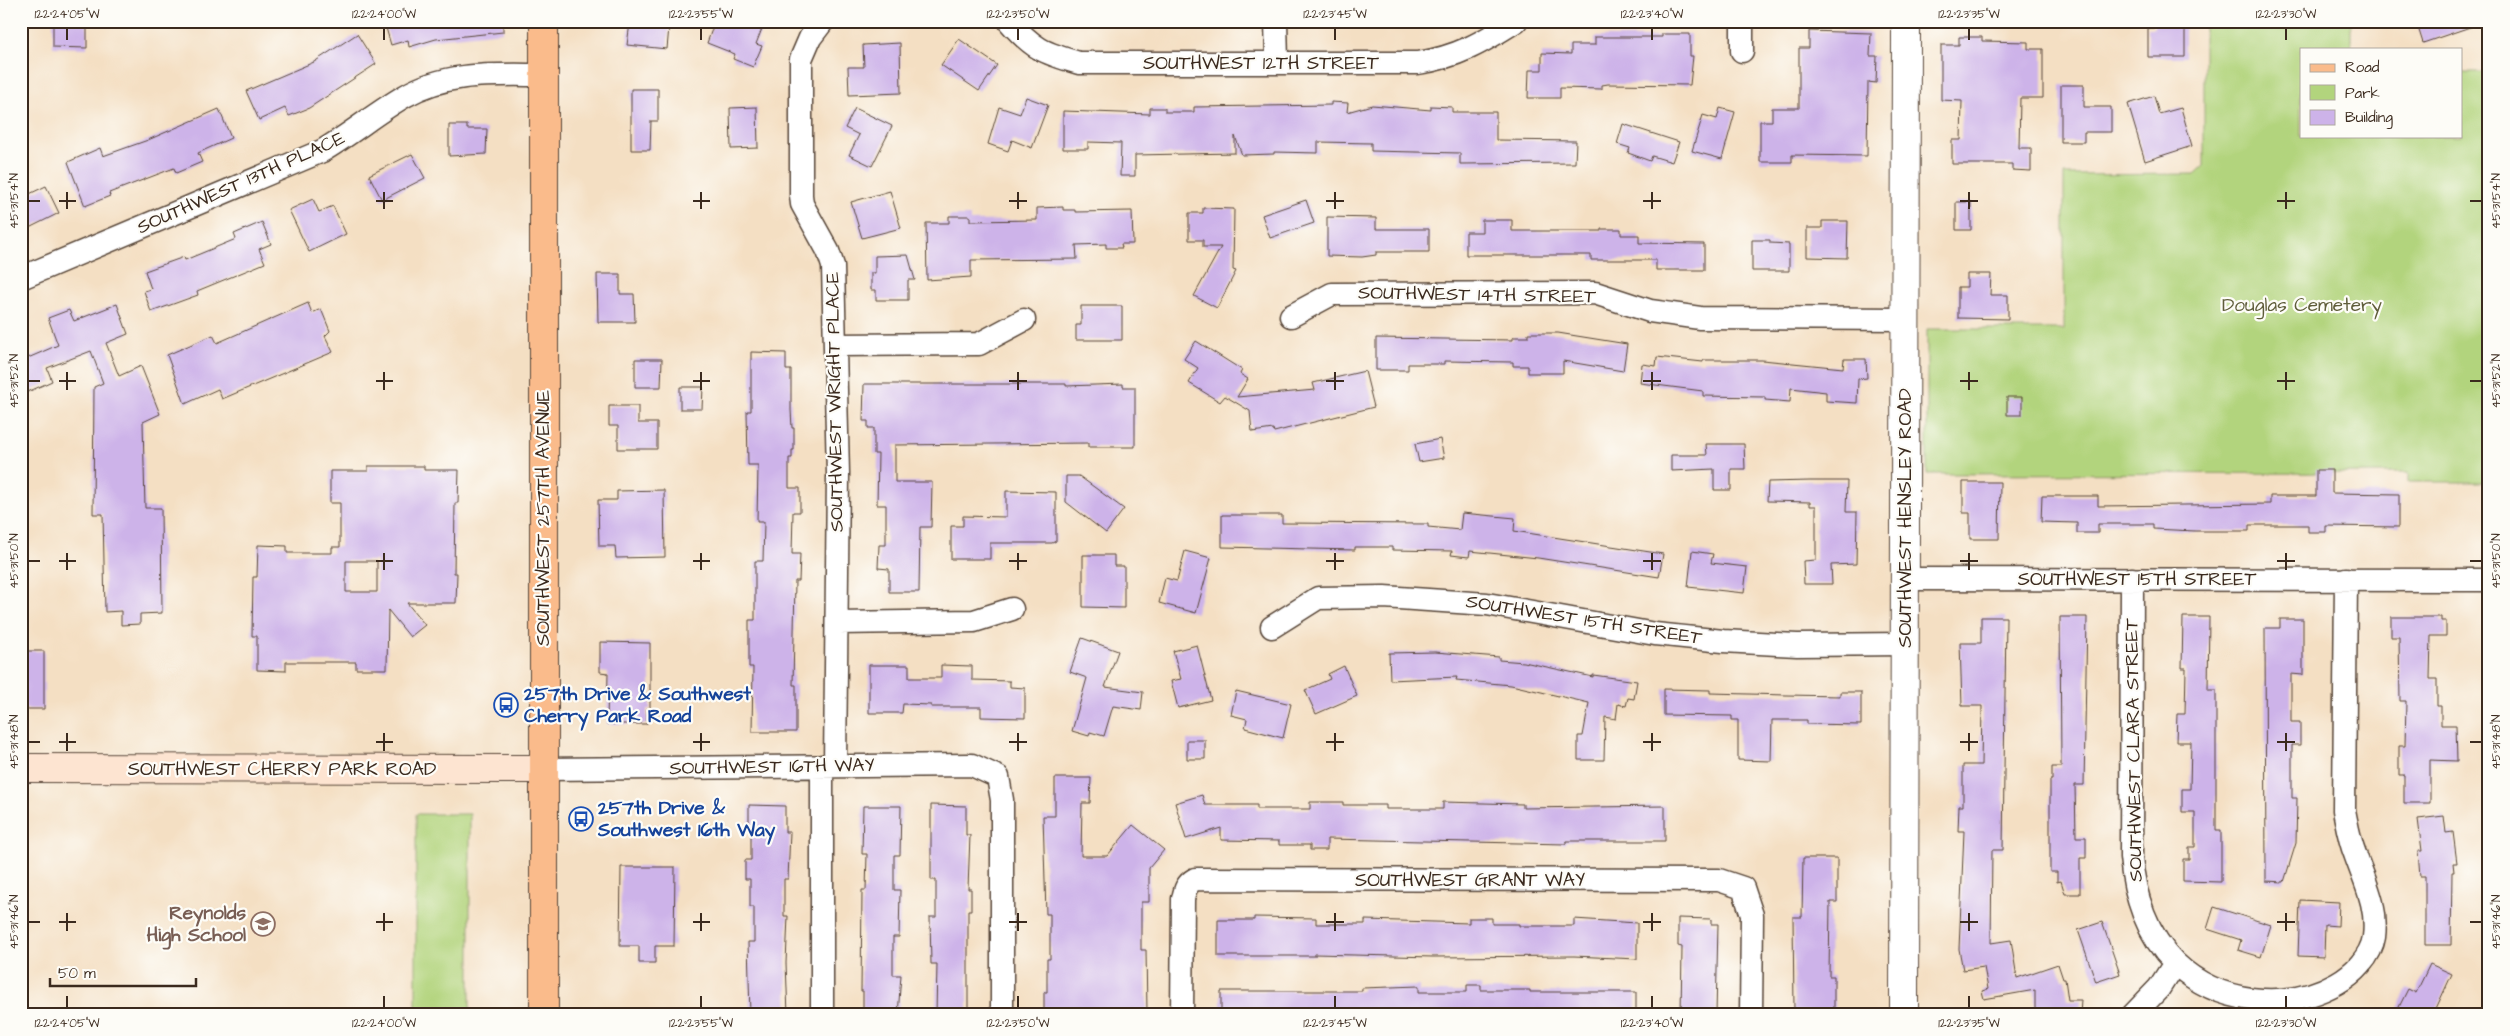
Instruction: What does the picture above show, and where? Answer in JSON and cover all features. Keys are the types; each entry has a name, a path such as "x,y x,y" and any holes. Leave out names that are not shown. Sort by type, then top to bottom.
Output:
{"main road":[{"name":"SOUTHWEST 257TH AVENUE","path":"544,21 544,1015"},
{"name":"SOUTHWEST CHERRY PARK ROAD","path":"21,768 543,769"}],"street":[{"name":"SOUTHWEST WRIGHT PLACE","path":"822,1015 829,766 838,623 834,266 828,251 802,204 801,58 810,38 823,21"},
{"name":"SOUTHWEST 12TH STREET","path":"1009,21 1026,41 1047,54 1078,63 1418,63 1445,59 1477,46 1516,21"},
{"path":"1276,21 1277,62"},
{"path":"1742,21 1742,51"},
{"name":"SOUTHWEST HENSLEY ROAD","path":"1904,1015 1906,21"},
{"name":"SOUTHWEST 13TH PLACE","path":"21,278 322,151 406,95 426,87 448,79 468,76 544,75"},
{"name":"SOUTHWEST 14TH STREET","path":"1291,316 1332,294 1595,293 1650,311 1700,318 1906,319"},
{"path":"835,345 979,344 1024,320"},
{"name":"SOUTHWEST 15TH STREET","path":"1906,579 2489,580"},
{"name":"SOUTHWEST CLARA STREET","path":"2132,579 2133,879 2138,900 2158,940 2175,962 2217,990 2239,997 2262,1000 2285,1000 2325,990 2348,976 2364,960 2374,940 2376,917 2371,895 2350,840 2344,810 2346,579"},
{"name":"SOUTHWEST 15TH STREET","path":"1272,627 1318,598 1384,597 1496,605 1655,634 1723,641 1796,645 1905,644"},
{"path":"838,623 974,621 1012,609"},
{"name":"SOUTHWEST 16TH WAY","path":"543,769 972,765 998,777 1002,800 1002,1015"},
{"name":"SOUTHWEST GRANT WAY","path":"1182,1015 1183,899 1185,888 1195,879 1719,880 1743,888 1752,914 1751,1015"},
{"path":"2133,1015 2159,988 2175,962"}],"green space":[{"name":"Douglas Cemetery","path":"2204,21 2351,21 2351,48 2300,48 2300,138 2462,138 2462,72 2489,72 2489,482 2408,482 2408,473 1927,474 1927,329 2064,329 2064,175 2195,174 2204,166"},
{"path":"416,814 470,814 470,1015 416,1015"}],"building":[{"path":"53,21 87,21 87,48 53,47"},
{"path":"384,21 503,21 503,32 436,39 409,47 408,40 391,45"},
{"path":"715,21 765,21 756,44 762,46 753,67 733,59 735,54 707,43"},
{"path":"2155,21 2185,21 2185,57 2148,57 2148,28 2155,28"},
{"path":"2416,21 2478,21 2479,24 2423,43"},
{"path":"630,23 669,27 667,49 627,45"},
{"path":"1809,31 1871,33 1870,56 1877,56 1876,83 1868,82 1867,156 1792,155 1792,162 1760,162 1760,121 1772,121 1772,108 1799,108 1799,48 1809,48"},
{"path":"357,34 376,64 309,108 289,116 285,108 259,120 246,91 314,62"},
{"path":"1662,34 1690,34 1690,56 1693,56 1690,85 1608,84 1602,85 1602,89 1560,88 1560,98 1528,98 1529,70 1542,70 1542,53 1571,54 1571,45 1595,45 1595,37 1662,37"},
{"path":"1959,37 1982,37 1982,41 2028,42 2028,49 2043,49 2043,98 2020,98 2019,148 2031,148 2031,171 2012,170 2012,164 1952,164 1952,140 1961,140 1962,101 1941,100 1941,45 1959,45"},
{"path":"959,39 997,65 979,91 941,65"},
{"path":"900,43 901,93 849,95 848,67 864,67 863,45"},
{"path":"2061,85 2084,85 2084,107 2111,107 2111,132 2084,132 2084,142 2061,142"},
{"path":"631,89 658,89 658,121 651,121 650,150 631,150"},
{"path":"2154,96 2159,114 2181,108 2192,146 2145,161 2128,104"},
{"path":"1026,97 1048,105 1032,148 1012,140 1008,151 988,144 999,107 1020,114"},
{"path":"1331,102 1348,103 1347,112 1372,105 1431,110 1431,106 1452,107 1452,112 1496,112 1496,140 1576,141 1575,163 1460,164 1460,153 1371,151 1371,143 1318,142 1318,153 1274,152 1274,154 1242,155 1235,136 1235,153 1135,155 1135,176 1120,176 1121,143 1088,142 1088,149 1063,149 1063,111 1150,114 1150,108 1165,108 1165,112 1194,112 1194,107 1331,105"},
{"path":"757,107 758,148 731,149 730,108"},
{"path":"855,108 892,126 872,166 849,155 859,135 845,128"},
{"path":"1720,108 1735,112 1722,159 1692,151 1703,115 1717,119"},
{"path":"219,109 231,138 198,153 202,162 176,173 174,168 109,193 110,196 85,206 68,162 100,148 103,156 148,140"},
{"path":"1623,124 1679,142 1672,162 1652,156 1650,161 1628,153 1630,148 1617,144"},
{"path":"449,125 467,125 467,129 487,129 486,154 449,156"},
{"path":"412,154 425,178 382,200 369,175"},
{"path":"46,186 59,213 21,232 21,198"},
{"path":"890,191 901,228 862,238 851,202"},
{"path":"313,199 319,212 333,206 346,234 309,252 289,210"},
{"path":"1306,200 1314,223 1270,238 1262,215"},
{"path":"1956,202 1971,202 1971,230 1956,230"},
{"path":"1063,207 1063,210 1075,210 1075,212 1132,211 1133,244 1121,244 1122,248 1106,248 1106,244 1076,245 1077,259 971,260 971,277 927,280 926,223 949,223 949,216 970,216 970,221 1037,220 1037,208"},
{"path":"1203,208 1234,209 1233,270 1236,271 1217,308 1194,296 1221,247 1203,247 1203,240 1189,240 1189,213 1203,213"},
{"path":"1327,217 1376,218 1376,229 1429,229 1429,252 1376,252 1376,255 1362,257 1327,256"},
{"path":"1482,220 1512,220 1512,231 1601,231 1601,229 1621,229 1621,235 1639,235 1639,243 1704,244 1704,270 1656,270 1656,260 1591,260 1591,255 1466,255 1466,232 1482,232"},
{"path":"1822,221 1848,221 1847,258 1807,257 1807,228 1822,228"},
{"path":"262,222 271,244 259,249 265,263 197,291 198,295 151,312 144,291 151,289 145,271 184,257 185,260 236,239 234,234"},
{"path":"1752,240 1770,240 1770,243 1789,244 1789,271 1752,271"},
{"path":"908,255 915,280 908,280 908,300 876,300 876,290 871,290 871,273 875,273 875,256"},
{"path":"597,274 620,274 620,294 634,294 635,322 598,322"},
{"path":"1967,274 1991,274 1990,295 2008,295 2008,319 1958,318 1958,287 1967,287"},
{"path":"308,303 312,313 321,309 330,331 325,336 333,352 222,399 218,389 185,404 167,355 213,335 217,343"},
{"path":"117,304 128,334 106,343 119,376 141,366 160,414 143,422 145,508 161,508 162,613 140,614 140,624 121,625 121,611 105,612 103,514 93,514 94,387 103,383 91,351 47,368 52,381 21,395 21,361 58,345 48,318 69,310 74,321"},
{"path":"1081,306 1122,306 1122,340 1076,340 1076,325 1081,325"},
{"path":"1528,333 1558,333 1627,344 1623,371 1563,361 1563,373 1528,373 1528,366 1513,366 1513,362 1444,361 1444,364 1408,364 1408,370 1376,370 1376,338 1513,340 1513,337 1528,337"},
{"path":"1196,341 1242,370 1240,374 1248,379 1237,397 1315,390 1313,383 1365,371 1374,407 1274,432 1273,429 1252,432 1250,411 1225,396 1220,402 1189,383 1198,368 1184,359"},
{"path":"751,352 786,353 786,370 791,370 794,450 792,450 792,458 789,458 789,488 800,488 800,512 793,512 792,554 800,554 799,581 795,581 793,685 796,685 796,732 752,732 753,667 749,667 749,620 755,620 755,561 763,561 764,522 757,522 758,465 748,465 747,411 751,411"},
{"path":"1657,357 1703,362 1703,360 1762,360 1843,368 1844,359 1866,359 1867,378 1858,379 1857,403 1826,401 1826,392 1791,388 1790,402 1765,400 1765,397 1703,396 1703,391 1640,383 1642,364 1656,366"},
{"path":"635,359 662,359 661,387 635,387"},
{"path":"864,384 1066,384 1066,386 1123,384 1123,387 1135,387 1135,447 1088,447 1088,443 895,445 895,482 932,482 931,527 920,527 919,592 889,592 889,569 878,568 879,545 886,545 886,505 877,505 878,454 874,454 874,428 868,428 868,421 863,421"},
{"path":"680,387 703,387 702,409 680,409"},
{"path":"2007,397 2022,397 2022,415 2007,415"},
{"path":"609,406 638,406 638,423 657,423 657,449 618,449 618,426 609,426"},
{"path":"1440,439 1444,458 1419,462 1415,444"},
{"path":"1706,444 1744,444 1745,469 1731,469 1731,490 1714,490 1714,469 1671,471 1671,455 1707,455"},
{"path":"368,466 424,466 424,470 459,470 458,503 455,503 454,573 457,573 456,603 407,603 425,625 410,637 388,610 387,669 356,669 356,662 286,662 286,671 257,670 257,636 252,636 253,577 257,577 258,545 287,546 287,553 332,553 332,547 340,547 340,503 330,503 330,471 368,471","holes":["346,561 377,561 377,592 346,592"]},
{"path":"2316,470 2332,470 2332,493 2399,494 2399,527 2326,526 2326,532 2308,532 2308,525 2249,525 2249,531 2195,531 2153,529 2153,524 2098,524 2098,533 2077,533 2077,523 2041,522 2042,496 2098,496 2098,506 2270,504 2270,496 2316,496"},
{"path":"1066,476 1079,476 1124,509 1106,533 1066,502"},
{"path":"1847,481 1846,512 1857,512 1856,564 1831,565 1832,584 1804,584 1803,561 1816,560 1816,506 1810,506 1810,502 1767,501 1768,482"},
{"path":"1963,482 2000,482 1999,539 1970,539 1970,513 1963,513"},
{"path":"664,490 665,557 616,558 615,546 599,546 598,500 617,500 617,491"},
{"path":"1006,491 1056,492 1056,541 1052,543 990,543 990,559 951,559 951,526 963,526 963,516 1006,517"},
{"path":"1462,513 1515,518 1514,531 1663,554 1659,577 1538,558 1470,551 1469,557 1451,555 1452,551 1392,550 1392,547 1355,547 1355,550 1222,547 1222,515 1282,515 1282,523 1428,524 1428,527 1460,530"},
{"path":"1185,551 1211,558 1196,613 1159,603 1165,578 1177,581"},
{"path":"1692,551 1713,554 1711,563 1747,567 1744,593 1688,587"},
{"path":"1083,555 1114,555 1114,566 1124,566 1124,608 1083,607"},
{"path":"1981,617 2006,617 2003,850 1992,850 1991,943 2011,940 2017,978 2058,964 2063,979 2065,979 2068,1000 2081,1000 2080,1015 2035,1015 2035,990 1984,999 1982,991 1988,989 1984,967 1963,970 1959,949 1964,831 1958,831 1959,806 1963,806 1963,765 1981,765 1982,706 1962,706 1960,643 1981,643"},
{"path":"2060,617 2087,617 2084,785 2075,785 2076,837 2086,837 2086,858 2080,858 2080,894 2065,894 2061,881 2057,882 2057,872 2050,872 2050,780 2052,780 2052,767 2061,767"},
{"path":"2183,617 2209,617 2208,690 2216,690 2216,830 2221,830 2221,882 2183,881 2183,859 2189,859 2189,847 2195,847 2195,812 2182,812 2182,789 2190,789 2191,742 2176,742 2177,714 2185,714 2186,668 2182,668"},
{"path":"2391,617 2441,617 2441,621 2446,621 2446,636 2431,636 2430,679 2437,679 2437,706 2441,706 2441,725 2456,725 2457,761 2430,760 2430,803 2404,803 2404,775 2399,775 2399,746 2405,746 2406,701 2400,701 2399,637 2391,637"},
{"path":"2280,619 2303,619 2303,675 2291,674 2291,722 2300,722 2300,745 2292,745 2292,798 2297,798 2296,843 2284,882 2266,881 2265,628 2280,628"},
{"path":"1082,638 1118,651 1105,687 1143,692 1141,710 1113,706 1104,736 1090,732 1089,736 1072,731 1087,678 1070,672"},
{"path":"600,642 650,643 650,709 647,709 647,724 607,724 608,673 600,672"},
{"path":"1197,645 1211,700 1178,708 1171,681 1181,679 1173,651"},
{"path":"21,651 44,651 44,709 21,709"},
{"path":"1435,652 1499,657 1499,660 1524,662 1593,677 1593,675 1637,681 1634,699 1628,698 1626,706 1618,704 1616,719 1605,717 1604,760 1578,760 1578,736 1583,736 1589,703 1511,685 1456,680 1457,677 1390,680 1389,653"},
{"path":"869,665 909,665 909,678 941,678 941,665 972,666 972,680 1010,681 1010,687 1025,688 1025,718 981,717 981,707 931,707 931,705 903,704 902,713 869,713"},
{"path":"1344,666 1357,696 1316,714 1305,690 1330,679 1328,674"},
{"path":"1664,689 1710,690 1710,693 1840,696 1840,692 1861,692 1861,725 1807,724 1807,720 1772,720 1771,761 1738,760 1738,720 1732,720 1732,716 1664,715"},
{"path":"1236,691 1291,704 1283,738 1245,728 1247,719 1231,715"},
{"path":"1187,740 1205,740 1205,759 1187,759"},
{"path":"1055,778 1091,778 1090,803 1082,803 1081,856 1107,856 1133,825 1164,850 1149,868 1149,902 1141,902 1141,950 1146,950 1147,1012 1083,1011 1083,1015 1044,1015 1044,992 1047,992 1047,959 1050,959 1050,914 1046,914 1043,816 1055,816"},
{"path":"1202,795 1205,805 1257,805 1257,809 1310,809 1310,802 1343,802 1343,805 1386,805 1386,809 1443,809 1443,802 1523,804 1523,808 1665,806 1665,841 1566,841 1566,844 1327,839 1327,850 1310,850 1310,845 1279,845 1279,841 1221,840 1221,828 1186,839 1175,803"},
{"path":"749,805 785,806 785,832 790,832 788,879 784,879 784,916 788,916 786,963 788,1015 750,1015 748,942 754,942 754,907 750,907 750,879 745,879 745,860 751,860"},
{"path":"931,805 966,806 966,835 970,835 968,889 971,889 971,910 968,910 968,1015 936,1015 937,964 931,964 930,917 936,917 936,880 931,880"},
{"path":"863,806 901,806 900,855 894,855 894,890 900,890 899,937 893,937 893,975 901,975 898,1015 863,1015 863,991 861,991 862,890 866,890 867,854 862,854"},
{"path":"2444,816 2446,833 2453,832 2457,863 2453,863 2454,872 2452,872 2451,945 2425,945 2425,876 2420,876 2418,851 2422,851 2418,819"},
{"path":"1803,858 1837,858 1837,902 1830,902 1829,976 1834,976 1834,1011 1794,1011 1793,917 1802,917"},
{"path":"621,867 675,867 674,946 655,946 655,963 639,963 639,946 620,946"},
{"path":"2300,900 2339,902 2338,926 2325,925 2324,957 2298,956"},
{"path":"2214,907 2271,925 2261,957 2238,950 2241,940 2207,929"},
{"path":"1254,917 1316,918 1316,924 1365,924 1365,920 1469,923 1469,918 1492,918 1492,924 1519,924 1519,926 1574,926 1574,919 1637,923 1637,959 1574,956 1433,957 1315,954 1315,956 1218,956 1218,920 1254,920"},
{"path":"1678,918 1711,919 1711,924 1718,924 1716,1015 1681,1015 1682,947 1678,946"},
{"path":"2102,922 2120,974 2096,982 2078,930"},
{"path":"2430,964 2452,974 2433,1015 2410,1015 2398,1009 2408,989 2416,993"},
{"path":"1467,985 1481,985 1481,990 1636,992 1636,1015 1221,1015 1221,991 1362,991 1362,988 1419,986 1419,992 1467,992"}],"place":[{"name":"257th Drive & Southwest Cherry Park Road","path":"506,705"},
{"name":"257th Drive & Southwest 16th Way","path":"581,819"},
{"name":"Reynolds High School","path":"263,924"}]}
